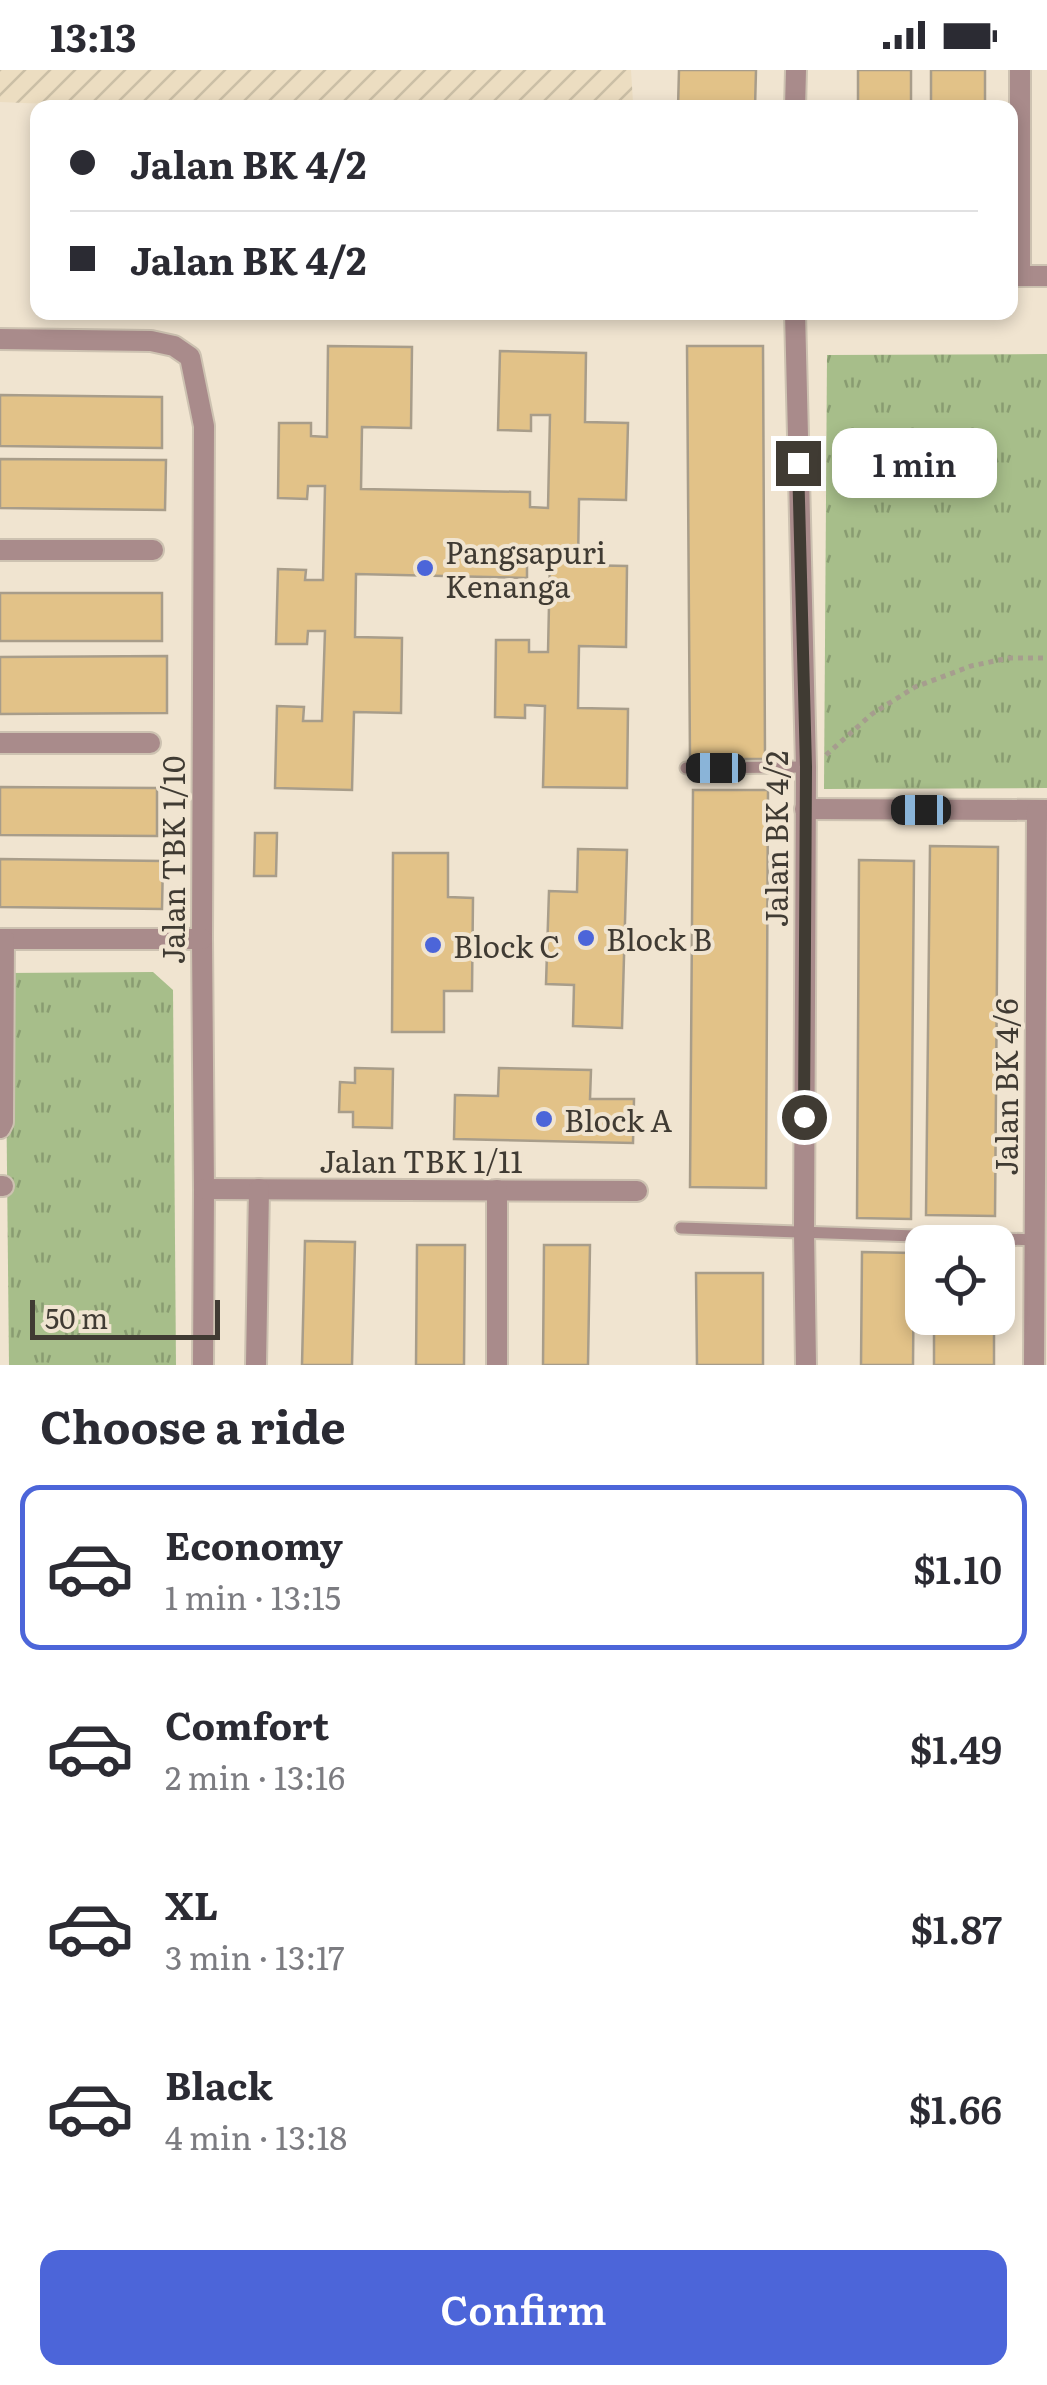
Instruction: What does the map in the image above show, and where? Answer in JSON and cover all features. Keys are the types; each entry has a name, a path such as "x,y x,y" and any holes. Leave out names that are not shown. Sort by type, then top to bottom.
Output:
{"street":[{"path":"796,70 796,100"},
{"path":"1018,152 1020,70"},
{"path":"1018,276 1047,276"},
{"name":"Jalan BK 4/2","path":"795,320 806,767 806,1365"},
{"name":"Jalan TBK 1/10","path":"0,340 151,341 174,346 190,357 204,426 203,1365"},
{"path":"0,550 153,550"},
{"path":"0,743 150,744"},
{"path":"805,810 1042,810"},
{"name":"Jalan BK 4/6","path":"1034,1365 1039,1250 1042,810"},
{"path":"0,1128 2,939 202,939"},
{"name":"Jalan TBK 1/11","path":"204,1190 637,1191"},
{"path":"256,1365 259,1190"},
{"path":"496,1365 497,1190"}],"lane":[{"path":"686,768 806,767"},
{"path":"681,1228 804,1232 1039,1250"}],"path":[{"path":"806,767 872,714 915,687 970,666 1009,658 1047,658"}],"shaded area":[{"path":"0,70 631,70 633,100 30,100 30,103 0,102"}],"green space":[{"path":"1047,354 1047,788 824,789 827,355"},
{"path":"153,972 173,990 176,1365 9,1365 5,973"}],"building":[{"path":"679,70 756,70 755,100 678,100"},
{"path":"858,70 911,70 911,100 858,100"},
{"path":"931,70 985,70 985,100 931,100"},
{"name":"Pangsapuri Kenanga","path":"328,346 412,347 411,428 362,427 361,489 530,492 530,507 548,508 550,415 531,415 531,431 498,430 500,351 586,353 585,422 628,423 626,500 579,499 578,565 627,566 626,647 579,646 578,708 628,709 627,788 543,787 545,706 525,705 525,718 495,717 496,640 529,640 529,652 548,652 550,559 527,559 527,578 356,574 355,637 402,638 401,713 354,712 352,790 275,788 277,706 304,707 303,721 322,721 325,631 308,631 307,644 276,644 278,569 306,570 305,580 323,580 325,486 308,486 307,499 278,498 279,423 311,423 311,436 327,437"},
{"path":"687,346 763,346 765,759 690,759"},
{"path":"0,395 162,397 162,448 0,446"},
{"path":"0,459 166,460 165,510 0,508"},
{"path":"0,593 162,593 162,641 0,641"},
{"path":"167,656 167,713 0,714 0,657"},
{"path":"0,787 157,788 157,836 0,835"},
{"path":"693,790 768,790 766,1188 690,1187"},
{"path":"255,833 277,833 276,876 254,876"},
{"path":"930,846 998,847 995,1216 926,1215"},
{"name":"Block B","path":"578,849 627,850 622,1028 573,1026 574,985 546,984 549,891 577,892"},
{"name":"Block C","path":"393,853 448,853 448,897 473,898 472,991 444,991 444,1032 392,1032"},
{"path":"0,859 163,861 162,909 0,907"},
{"path":"859,860 914,861 911,1219 857,1218"},
{"path":"355,1068 393,1069 392,1128 353,1127 353,1112 339,1112 340,1082 355,1083"},
{"name":"Block A","path":"499,1068 591,1070 590,1099 634,1099 633,1143 454,1139 455,1095 498,1096"},
{"path":"305,1241 355,1242 352,1365 302,1365"},
{"path":"417,1245 465,1245 464,1365 416,1365"},
{"path":"544,1245 590,1245 588,1365 543,1365"},
{"path":"862,1252 905,1253 905,1335 913,1335 913,1365 861,1365"},
{"path":"696,1273 763,1273 763,1365 697,1365"},
{"path":"934,1335 994,1335 994,1365 934,1365"}],"place":[{"name":"Pangsapuri Kenanga","path":"425,568"},
{"name":"Block B","path":"586,938"},
{"name":"Block C","path":"433,945"},
{"name":"Block A","path":"544,1119"}],"route":[{"path":"798,463 806,767 804,1117"}]}
